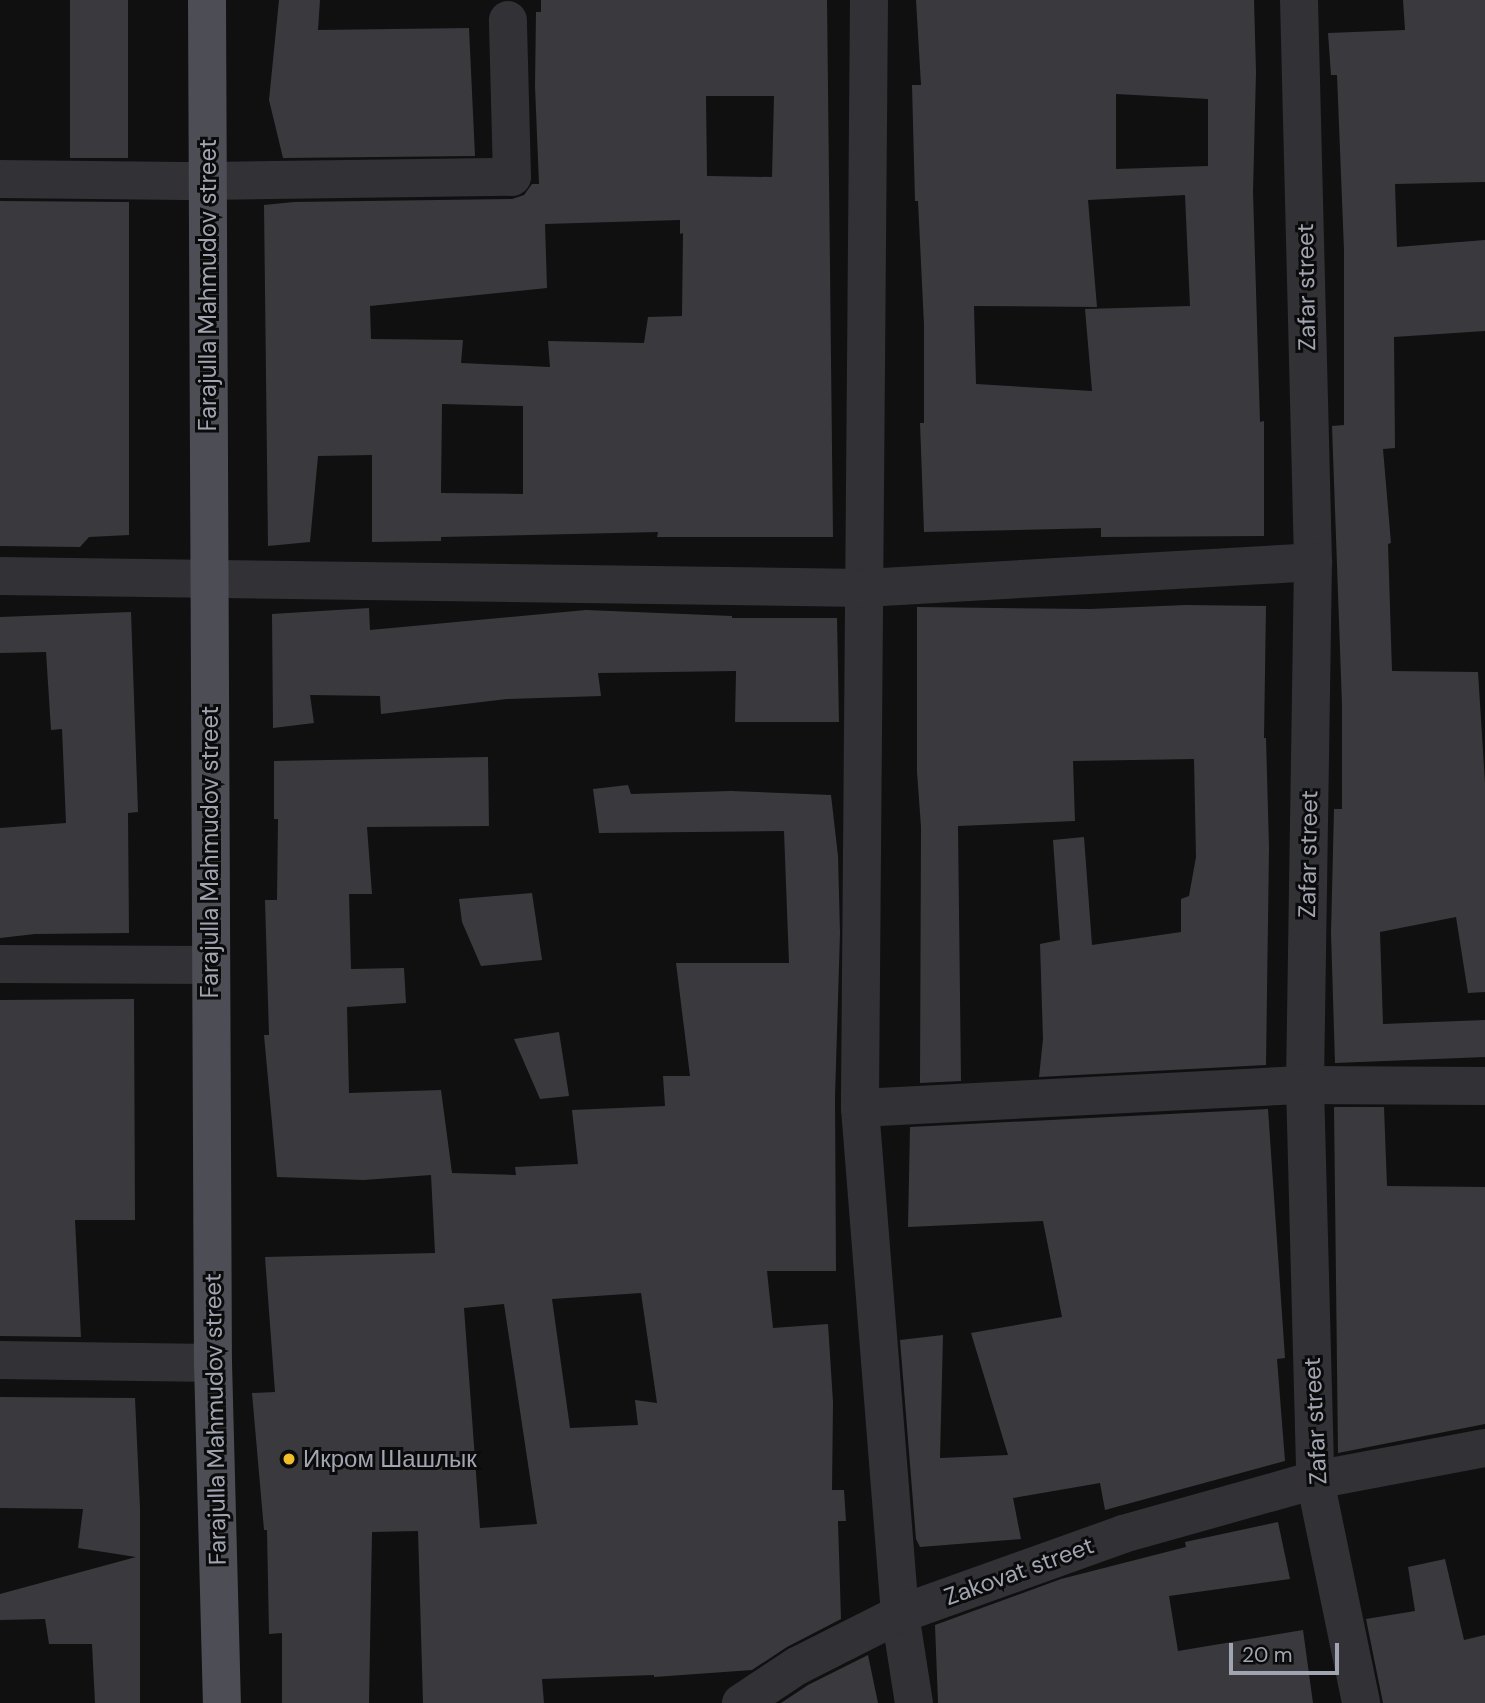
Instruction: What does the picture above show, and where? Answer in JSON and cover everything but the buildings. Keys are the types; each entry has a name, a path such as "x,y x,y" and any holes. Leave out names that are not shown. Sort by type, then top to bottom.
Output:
{"main road":[{"name":"Farajulla Mahmudov street","path":"207,0 209,965 213,1363 222,1703"}],"street":[{"path":"869,0 860,1108 901,1614 914,1703"},
{"name":"Zafar street","path":"1299,0 1313,562 1305,1085 1315,1480 1361,1703"},
{"path":"0,179 208,181 512,177 508,20"},
{"path":"0,576 865,587 1313,562"},
{"path":"0,964 209,965"},
{"path":"860,1108 1305,1085 1485,1086"},
{"path":"0,1360 213,1363"},
{"name":"Zakovat street","path":"741,1703 797,1666 901,1614 1123,1534 1315,1480 1485,1448"}],"place":[{"name":"Икром Шашлык","path":"289,1459"}]}
